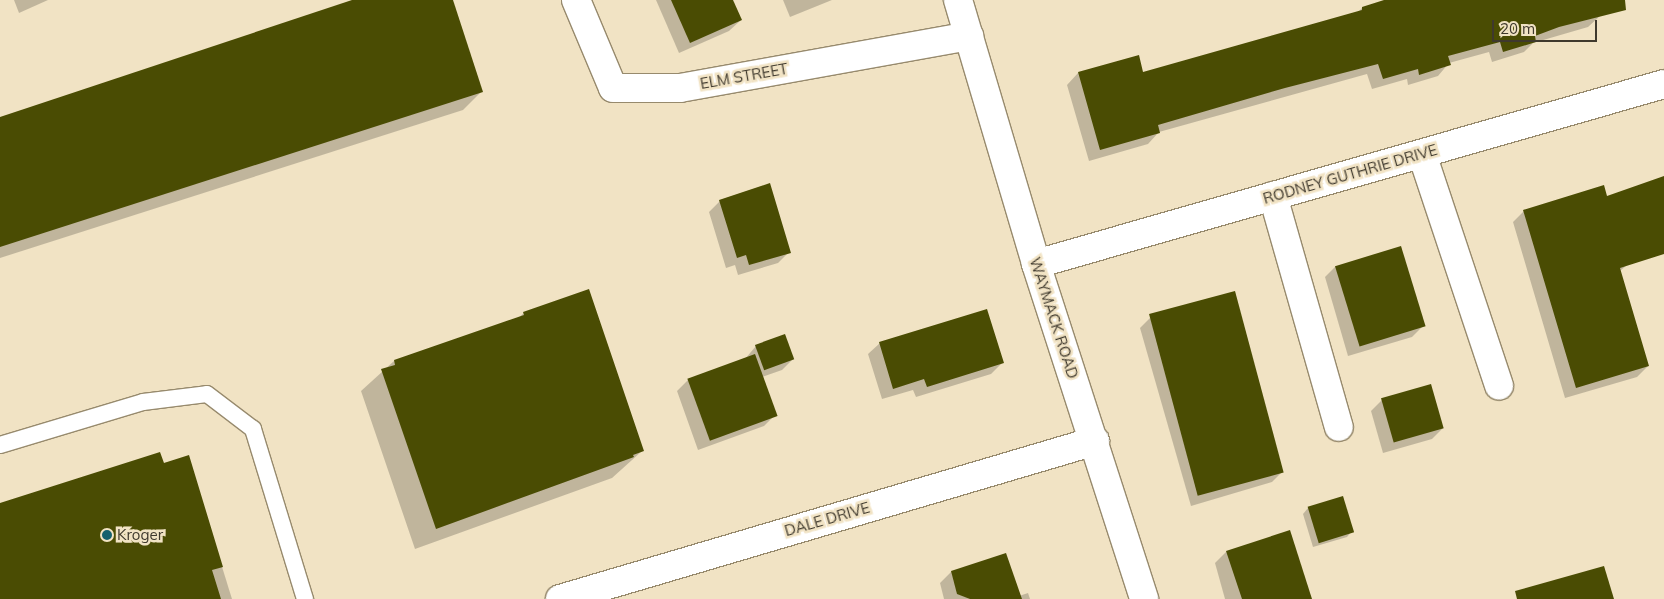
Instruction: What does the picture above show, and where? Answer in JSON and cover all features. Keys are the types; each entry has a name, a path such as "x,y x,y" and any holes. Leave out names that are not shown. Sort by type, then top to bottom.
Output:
{"street":[{"name":"ELM STREET","path":"576,0 614,88 680,88 969,36"},
{"name":"WAYMACK ROAD","path":"958,0 1036,264 1095,441 1144,599"},
{"name":"RODNEY GUTHRIE DRIVE","path":"1036,264 1664,84"},
{"path":"1422,154 1499,386"},
{"path":"1273,196 1339,428"},
{"name":"DALE DRIVE","path":"560,599 1095,441"}],"lane":[{"path":"0,445 143,402 206,394 253,429 305,599"}],"building":[{"path":"352,0 453,0 483,92 0,247 0,117"},
{"path":"671,0 733,0 742,20 690,43"},
{"path":"1384,0 1625,0 1626,10 1559,27 1535,36 1536,42 1503,52 1500,42 1448,56 1451,65 1419,75 1418,69 1383,79 1378,64 1285,88 1158,125 1160,133 1100,150 1078,72 1139,55 1143,72 1362,10 1362,7"},
{"path":"1664,176 1664,254 1620,268 1649,366 1576,388 1523,210 1604,185 1607,196"},
{"path":"770,183 791,253 749,265 746,255 737,258 719,200"},
{"path":"1401,246 1426,326 1360,347 1335,266"},
{"path":"589,289 644,451 633,455 634,457 436,529 381,369 395,365 394,360 524,315 523,312"},
{"path":"1235,291 1284,473 1198,496 1149,314"},
{"path":"987,309 1004,363 927,387 924,379 893,389 879,342"},
{"path":"785,334 794,359 764,370 755,345"},
{"path":"755,354 778,416 710,441 687,379"},
{"path":"1431,384 1444,428 1394,443 1381,398"},
{"name":"Kroger","path":"160,452 164,463 189,455 223,567 212,570 221,599 0,599 0,503"},
{"path":"1343,496 1354,532 1319,543 1308,507"},
{"path":"1290,530 1312,599 1242,599 1226,551"},
{"path":"1006,553 1022,599 970,599 957,594 951,571"},
{"path":"1604,566 1614,599 1517,599 1515,591"}],"place":[{"name":"Kroger","path":"107,535"}]}
